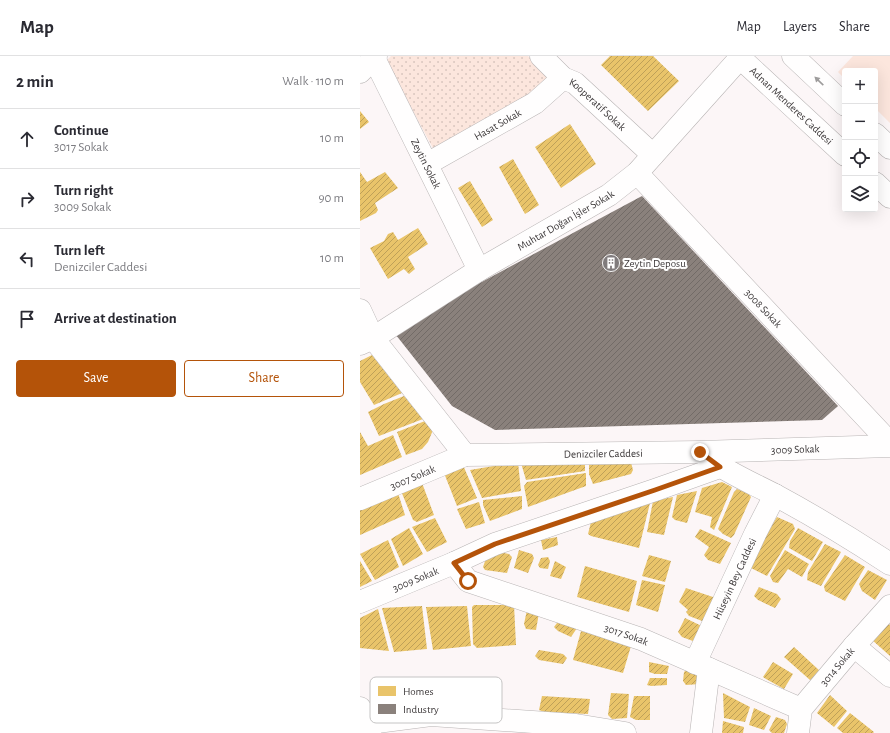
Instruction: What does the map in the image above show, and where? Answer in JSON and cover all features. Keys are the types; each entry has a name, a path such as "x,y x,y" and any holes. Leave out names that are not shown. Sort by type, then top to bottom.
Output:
{"street":[{"name":"Kooperatif Sokak","path":"541,56 563,78 575,83 654,155"},
{"path":"793,56 844,104"},
{"name":"Muhtar Doğan İşler Sokak","path":"366,341 479,270 609,195 636,173 654,155 739,57"},
{"name":"Adnan Menderes Caddesi","path":"739,57 842,152"},
{"name":"Zeytin Sokak","path":"370,60 427,164 479,270"},
{"name":"Hasat Sokak","path":"427,164 535,103 563,78"},
{"path":"878,137 890,148"},
{"name":"3008 Sokak","path":"636,173 890,443"},
{"path":"878,186 890,197"},
{"path":"360,310 366,341 465,455"},
{"name":"3009 Sokak","path":"700,452 890,446"},
{"path":"700,452 720,467 775,495 856,542 890,564"},
{"name":"Denizciler Caddesi","path":"465,455 700,452"},
{"name":"3007 Sokak","path":"360,499 465,455"},
{"name":"3009 Sokak","path":"360,602 454,563 495,544 720,467"},
{"name":"Hüseyin Bey Caddesi","path":"701,733 702,666 755,534 775,495"},
{"name":"3017 Sokak","path":"454,563 468,581 641,639 801,709"},
{"name":"3014 Sokak","path":"801,709 890,606"},
{"path":"854,646 890,676"},
{"path":"798,733 801,709"},
{"path":"502,720 576,725 625,733"}],"shaded area":[{"path":"391,56 528,56 553,80 435,152 386,61"},
{"path":"853,56 890,56 890,123 878,111 878,68 842,68 842,76 838,72"}],"building: Homes":[{"path":"610,56 653,56 679,81 648,111 601,65"},
{"path":"360,111 369,122 360,129"},
{"path":"570,124 596,164 561,188 535,147"},
{"path":"513,159 539,205 525,214 499,167"},
{"path":"360,172 367,182 385,172 398,188 375,203 378,210 376,213 360,221"},
{"path":"470,181 493,220 482,227 458,188"},
{"path":"418,228 428,244 408,257 415,269 409,274 404,269 388,279 370,248 384,241 388,234 393,232 398,240"},
{"path":"372,355 402,393 374,405 360,382 360,361"},
{"path":"404,396 423,419 379,436 368,412"},
{"path":"425,421 433,430 428,442 422,449 406,455 397,432"},
{"path":"360,432 368,446 393,435 402,457 360,475"},
{"path":"629,455 633,470 631,474 593,484 589,474 589,456"},
{"path":"585,457 585,471 526,480 521,463"},
{"path":"518,462 521,491 482,498 470,470"},
{"path":"463,465 477,498 457,506 444,473"},
{"path":"586,473 586,486 528,507 524,486 527,482"},
{"path":"722,482 732,487 714,530 710,527 712,517 695,512 702,488"},
{"path":"422,483 434,515 417,522 413,520 401,491"},
{"path":"737,489 748,493 751,497 734,535 731,538 723,534 718,529 734,492"},
{"path":"697,491 687,523 675,520 672,517 677,495"},
{"path":"398,493 405,515 360,535 360,508"},
{"path":"522,496 522,509 490,521 483,505 483,500"},
{"path":"673,497 664,535 647,532 653,501"},
{"path":"479,502 485,523 466,529 457,509"},
{"path":"650,503 639,548 588,534 592,518"},
{"path":"777,517 793,524 795,529 767,576 751,568 751,561"},
{"path":"435,518 447,542 427,552 412,527"},
{"path":"409,528 423,554 403,566 391,539"},
{"path":"798,528 823,542 812,561 789,548 790,541"},
{"path":"700,529 731,543 720,564 708,560 704,555 709,547 695,537"},
{"path":"557,537 558,545 543,550 541,540"},
{"path":"388,540 399,567 375,580 360,554"},
{"path":"825,544 841,552 821,586 807,580 808,572"},
{"path":"489,550 509,554 512,557 507,573 485,570 483,567"},
{"path":"519,550 532,554 534,558 528,573 514,568"},
{"path":"785,550 809,564 802,577 788,569 778,583 773,582 770,576"},
{"path":"649,555 671,561 665,582 642,576"},
{"path":"845,555 865,567 845,601 825,591 824,586"},
{"path":"548,557 550,561 548,569 540,568 538,565 541,558"},
{"path":"360,561 372,581 360,587"},
{"path":"555,561 566,567 561,579 550,576"},
{"path":"585,566 637,581 629,612 577,597"},
{"path":"868,570 887,580 875,600 862,591 859,584"},
{"path":"642,580 665,585 658,612 636,605"},
{"path":"759,587 777,594 781,599 775,608 758,600 754,596"},
{"path":"686,588 719,599 710,624 689,616 686,612 688,610 679,602"},
{"path":"474,605 514,605 516,645 477,648 473,644 472,607"},
{"path":"422,606 427,649 394,652 382,608"},
{"path":"467,606 471,646 433,650 426,607"},
{"path":"378,609 389,651 360,648 360,618"},
{"path":"527,610 539,613 536,630 526,629 524,624"},
{"path":"685,618 708,629 701,644 682,637 678,632"},
{"path":"560,619 577,628 571,637 558,631 554,627"},
{"path":"887,622 890,625 890,656 871,639"},
{"path":"581,631 631,646 623,673 573,660"},
{"path":"794,647 820,671 810,680 784,657"},
{"path":"539,650 563,654 567,658 563,664 539,660 535,656"},
{"path":"649,662 669,666 667,674 655,674 649,672"},
{"path":"773,662 793,674 784,689 763,677"},
{"path":"688,669 700,672 700,684 686,685 683,681 684,672"},
{"path":"650,678 667,678 667,685 647,685"},
{"path":"611,693 629,694 627,718 612,719 608,715"},
{"path":"723,693 750,707 745,722 724,718"},
{"path":"830,695 847,711 834,727 817,713"},
{"path":"542,696 590,699 588,714 544,712 539,710"},
{"path":"634,696 650,696 650,720 636,720 630,717"},
{"path":"754,708 771,716 764,730 749,725"},
{"path":"850,713 874,732 843,733 837,728"},
{"path":"776,717 785,720 787,724 784,733 772,733 769,730"},
{"path":"723,721 744,727 743,733 722,733"}],"building: Industry":[{"name":"Zeytin Deposu","path":"642,196 838,406 822,420 495,430 452,406 392,330"}],"place":[{"name":"Zeytin Deposu","path":"611,263"}],"route":[{"path":"468,581 454,563 495,544 720,467 700,452"}]}
